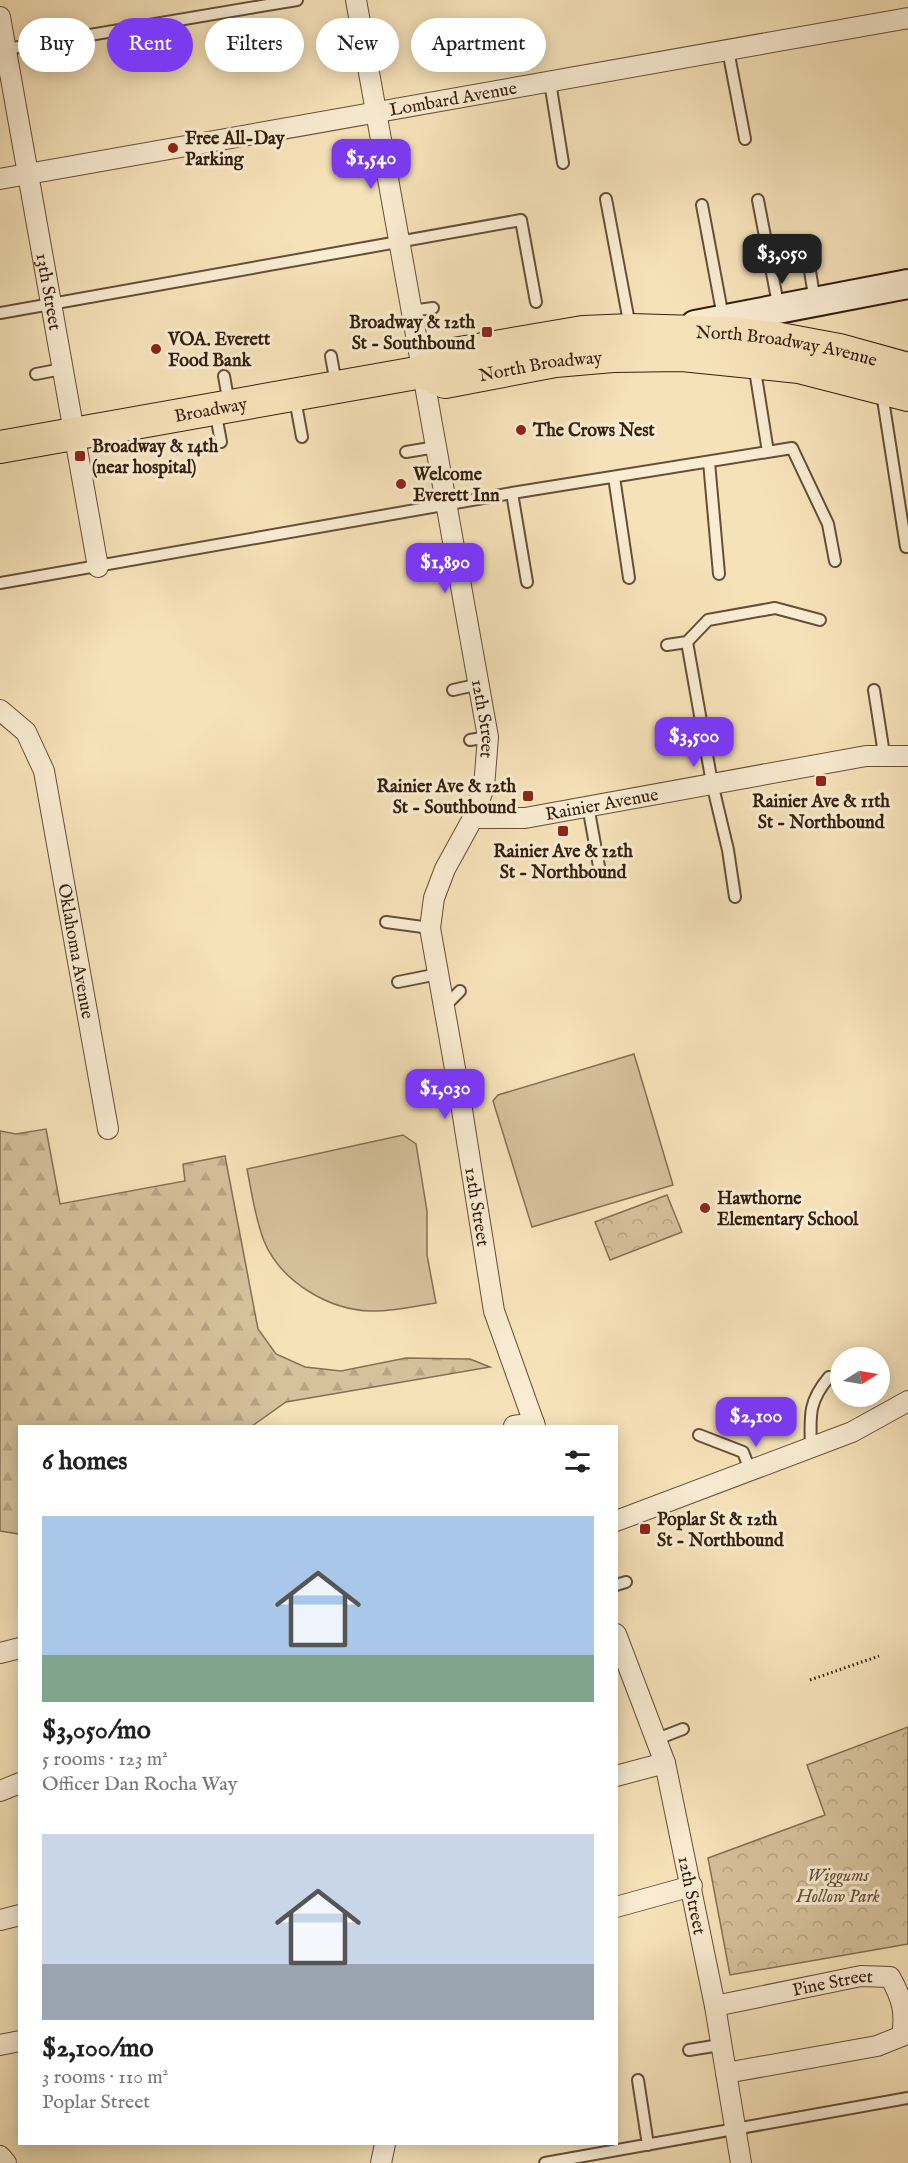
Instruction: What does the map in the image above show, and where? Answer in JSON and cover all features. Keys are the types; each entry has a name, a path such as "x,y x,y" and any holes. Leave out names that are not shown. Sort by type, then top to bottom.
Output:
{"main road":[{"name":"North Broadway Avenue","path":"666,331 725,327 839,350 908,369"},
{"name":"North Broadway","path":"666,331 583,332 442,356 422,372 445,382 555,361 613,356 682,355 799,367 894,391"},
{"name":"Broadway","path":"0,447 422,372"}],"street":[{"name":"12th Street","path":"356,0 480,684 479,738 484,787 474,818 434,898 430,928 494,1311 534,1425"},
{"name":"13th Street","path":"0,17 3,50 28,174 98,567"},
{"name":"Lombard Avenue","path":"0,179 908,18"},
{"path":"725,327 779,309 908,284"},
{"name":"Oklahoma Avenue","path":"0,710 26,732 45,771 108,1129"},
{"name":"Rainier Avenue","path":"474,818 525,818 884,754 908,756"},
{"path":"618,1520 852,1431 908,1401"},
{"name":"12th Street","path":"618,1644 665,1763 715,2006 741,2163"},
{"path":"0,1653 18,1648"},
{"path":"618,1775 665,1763"},
{"path":"0,1791 18,1784"},
{"path":"618,1906 692,1886"},
{"path":"0,1920 18,1916"},
{"name":"Pine Street","path":"715,2006 861,1976 890,1977 901,1996 905,2016 902,2036 877,2046 726,2073"},
{"path":"0,2045 18,2041"},
{"path":"381,2163 385,2145"},
{"path":"0,2156 6,2163"}],"lane":[{"path":"3,50 297,0"},
{"path":"728,50 745,140"},
{"path":"550,81 563,163"},
{"path":"606,199 631,330"},
{"path":"758,200 779,309"},
{"path":"702,205 725,327"},
{"path":"0,313 521,220 536,302"},
{"path":"806,246 815,302"},
{"path":"411,311 433,308"},
{"path":"331,356 337,388"},
{"path":"753,361 768,452"},
{"path":"36,374 62,369"},
{"path":"221,442 224,376"},
{"path":"894,391 906,547"},
{"path":"294,395 302,437"},
{"path":"406,452 436,447"},
{"path":"0,583 98,567 239,537 792,448 828,524 835,561"},
{"path":"709,462 718,574"},
{"path":"614,477 628,578"},
{"path":"512,493 527,582"},
{"path":"666,645 687,642 708,620 775,608 820,620"},
{"path":"687,642 712,783 728,850 735,897"},
{"path":"453,690 480,684"},
{"path":"874,690 884,754"},
{"path":"588,806 600,872"},
{"path":"386,922 430,928"},
{"path":"398,982 438,975"},
{"path":"444,1007 460,990"},
{"path":"812,1447 810,1408 817,1391 829,1377"},
{"path":"699,1435 743,1452 750,1470"},
{"path":"657,1739 683,1730"},
{"path":"688,2050 720,2045"},
{"path":"638,2080 648,2145"},
{"path":"545,2163 908,2098"}],"path":[{"path":"810,1680 879,1656"}],"green space":[{"path":"634,1054 673,1185 532,1227 493,1101 498,1095"},
{"path":"46,1129 60,1204 185,1181 183,1164 225,1156 258,1329 276,1354 305,1367 341,1371 406,1358 470,1359 490,1367 286,1402 253,1425 18,1425 18,1534 0,1531 0,1131 16,1134"},
{"path":"403,1135 416,1144 427,1211 427,1255 436,1303 396,1310 371,1311 339,1305 308,1291 282,1269 264,1241 258,1224 247,1169"},
{"path":"667,1195 682,1232 610,1260 595,1222"},
{"name":"Wiggums Hollow Park","path":"908,1727 908,1944 730,1975 708,1858 825,1815 807,1765"}],"place":[{"name":"Free All-Day Parking","path":"173,148"},
{"name":"Broadway & 12th St - Southbound","path":"487,332"},
{"name":"VOA. Everett Food Bank","path":"156,349"},
{"name":"The Crows Nest","path":"521,430"},
{"name":"Broadway & 14th (near hospital)","path":"80,456"},
{"name":"Welcome Everett Inn","path":"401,484"},
{"name":"Rainier Ave & 11th St - Northbound","path":"821,781"},
{"name":"Rainier Ave & 12th St - Southbound","path":"528,796"},
{"name":"Rainier Ave & 12th St - Northbound","path":"563,831"},
{"name":"Hawthorne Elementary School","path":"705,1208"},
{"name":"Poplar St & 12th St - Northbound","path":"645,1529"}]}
